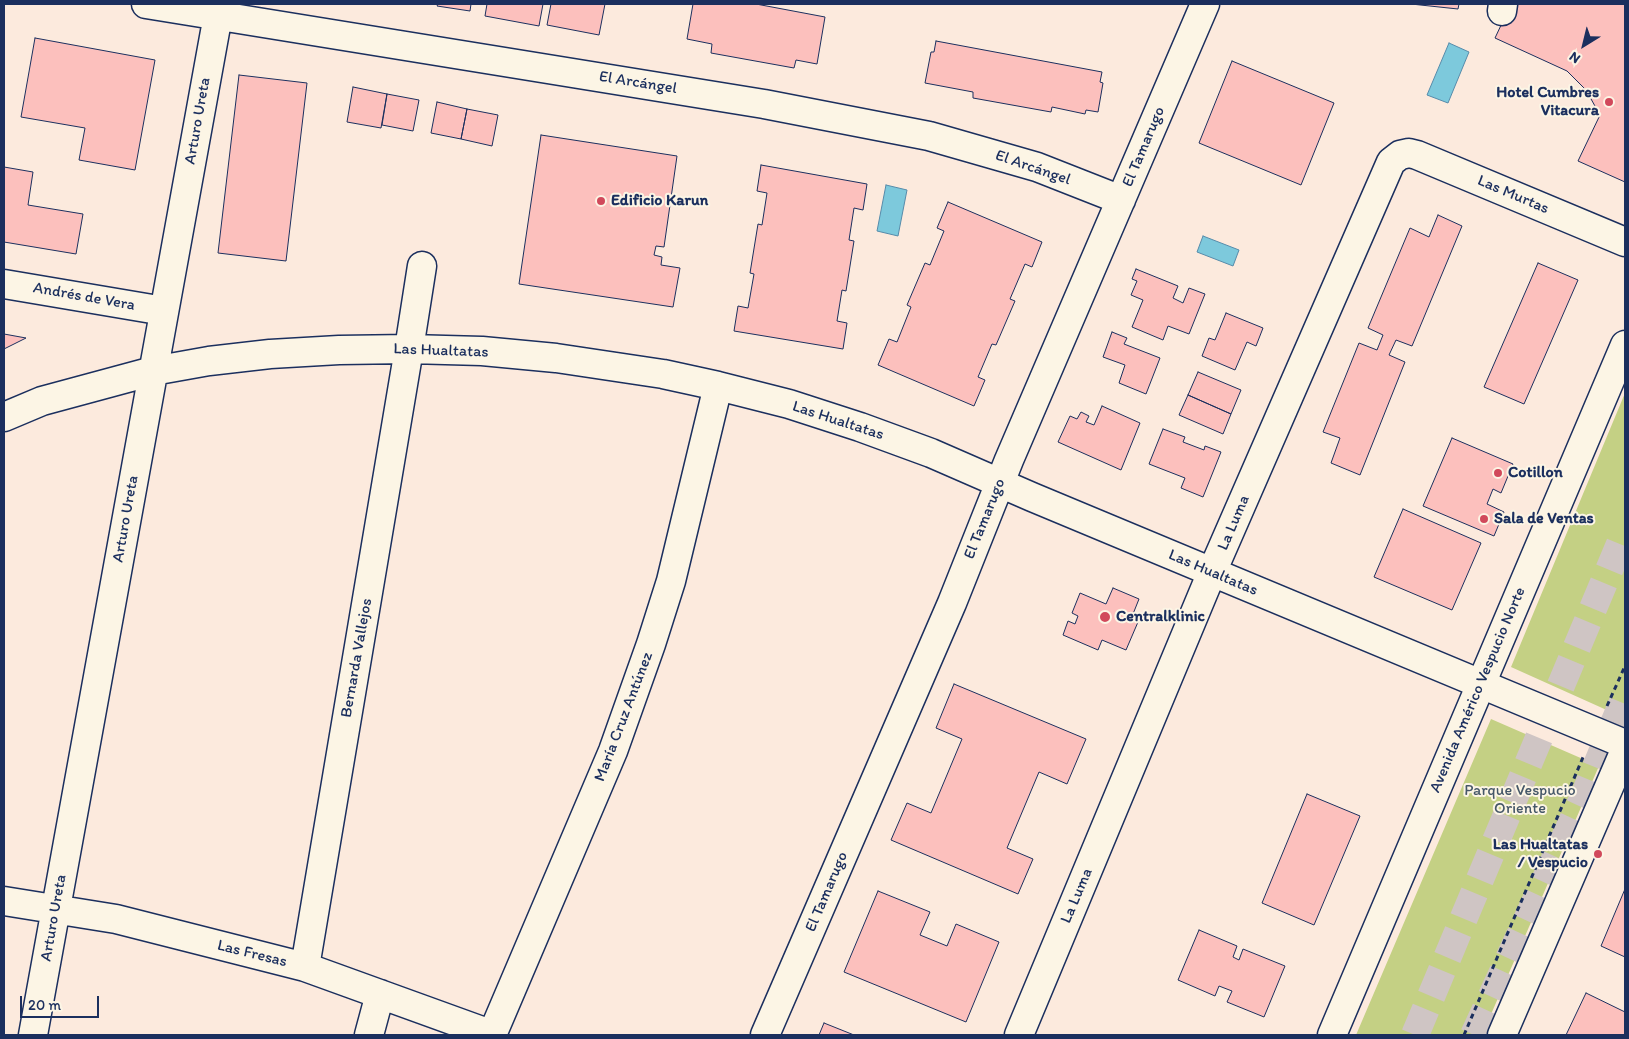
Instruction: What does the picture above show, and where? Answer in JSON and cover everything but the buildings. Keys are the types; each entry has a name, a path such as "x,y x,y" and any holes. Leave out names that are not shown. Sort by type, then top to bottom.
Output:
{"street":[{"name":"El Arcángel","path":"146,4 218,10 764,104 929,136 1037,167 1121,200"},
{"name":"El Tamarugo","path":"765,1035 948,612 1000,484 1206,4"},
{"name":"Arturo Ureta","path":"33,1035 218,10"},
{"name":"Las Murtas","path":"1400,155 1409,153 1418,155 1625,242"},
{"name":"La Luma","path":"1019,1035 1212,572 1388,167 1400,155"},
{"name":"Bernarda Vallejos","path":"305,967 422,266"},
{"name":"Andrés de Vera","path":"4,284 164,311"},
{"name":"Avenida Américo Vespucio Norte","path":"1332,1035 1625,345"},
{"name":"Las Hualtatas","path":"4,417 42,401 153,370 270,354 339,350 409,348 482,351 556,358 610,365 718,386 788,404 860,427 931,453 1000,484 1625,744"},
{"name":"María Cruz Antúnez","path":"493,1035 599,784 652,644 671,581 718,386"},
{"path":"1502,1035 1625,750"},
{"name":"Las Fresas","path":"4,900 116,919 305,967 493,1035"},
{"path":"369,1035 380,994"}],"path":[{"path":"1464,1035 1595,731 1625,666"}],"green space":[{"path":"1625,393 1625,703 1620,716 1511,667"},
{"name":"Parque Vespucio Oriente","path":"1491,719 1599,766 1482,1035 1356,1035"}],"water":[{"path":"1449,43 1469,52 1448,103 1427,95"},
{"path":"886,185 907,190 898,236 877,231"},
{"path":"1203,236 1239,250 1233,266 1197,252"}],"tunnel":[{"path":"1415,1035 1625,532"},
{"path":"1474,1035 1585,794 1625,697"}],"place":[{"name":"Hotel Cumbres Vitacura","path":"1609,102"},
{"name":"Edificio Karun","path":"601,201"},
{"name":"Cotillon","path":"1498,473"},
{"name":"Sala de Ventas","path":"1484,519"},
{"name":"Centralklinic","path":"1105,617"},
{"name":"Las Hualtatas / Vespucio","path":"1598,854"}]}
